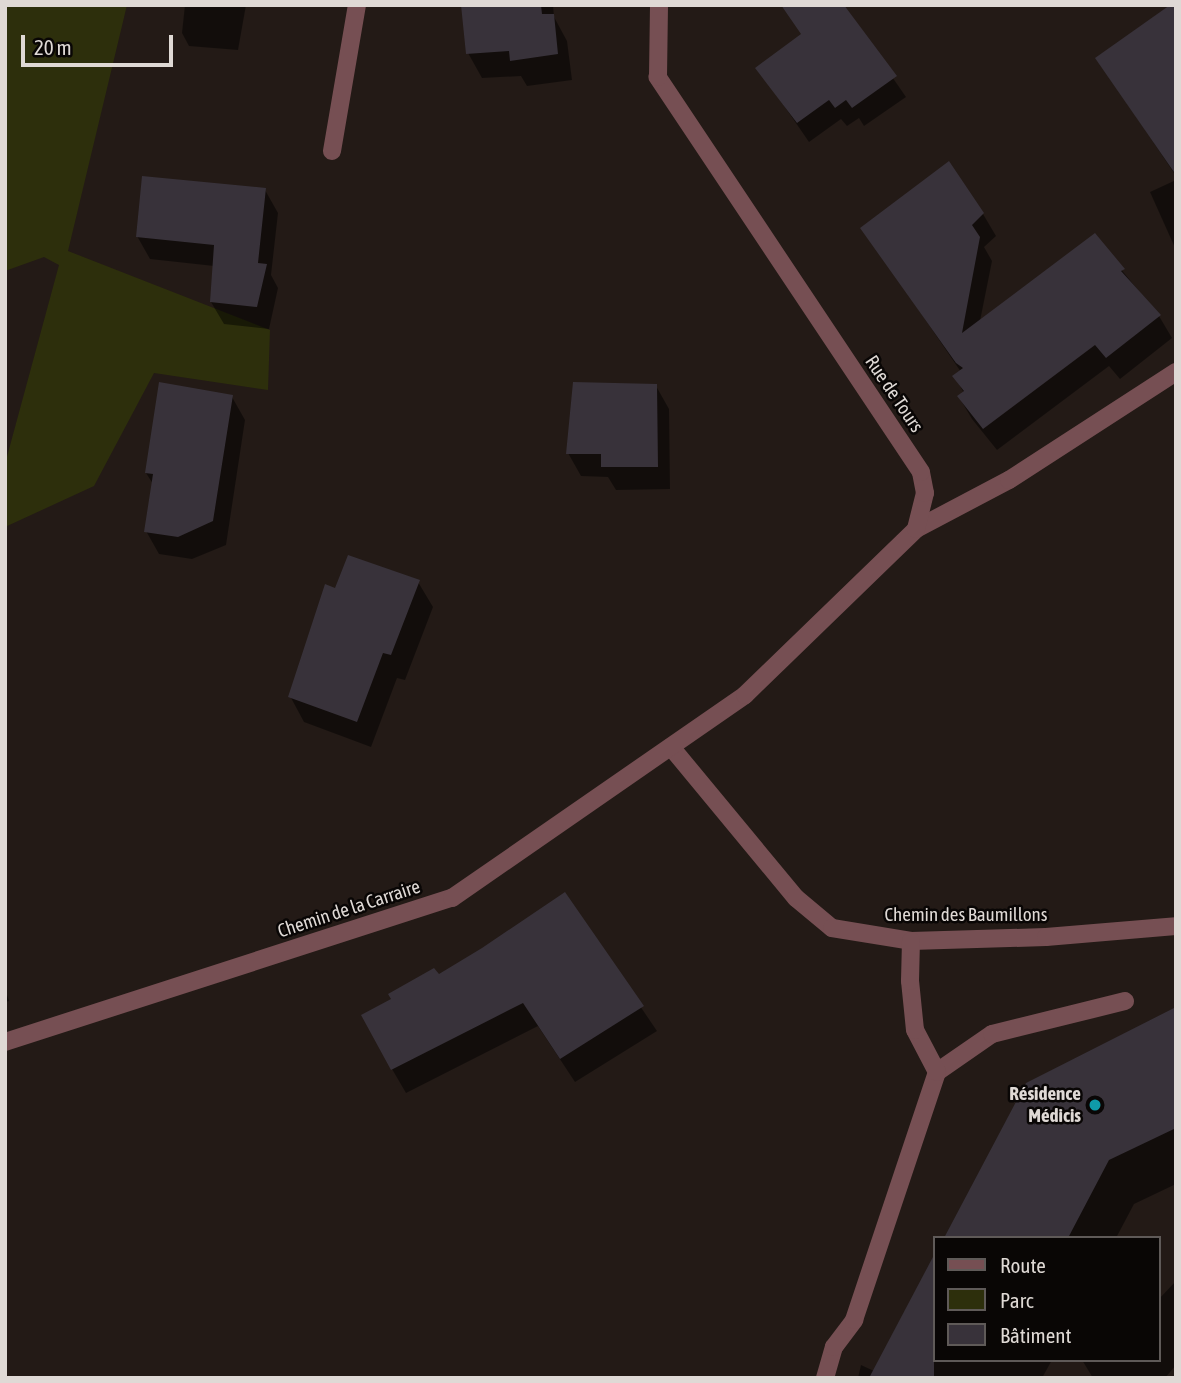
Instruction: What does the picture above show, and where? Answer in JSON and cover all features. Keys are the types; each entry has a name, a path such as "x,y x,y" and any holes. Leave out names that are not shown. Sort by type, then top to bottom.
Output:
{"street":[{"path":"332,151 357,5"},
{"name":"Rue de Tours","path":"659,5 658,77 921,472 925,493 916,529"},
{"path":"671,747 745,695 916,529 1009,480 1176,372"},
{"name":"Chemin des Baumillons","path":"671,747 796,898 832,928 911,940 1046,937 1176,926"},
{"name":"Chemin de la Carraire","path":"5,1042 452,898 671,747"},
{"path":"911,940 915,1030 937,1072"},
{"path":"825,1378 834,1347 854,1320 937,1072 992,1034 1125,1001"}],"green space":[{"path":"5,5 127,5 68,251 270,330 268,390 154,373 94,486 5,527 5,464 59,265 44,257 5,271"}],"building":[{"path":"461,5 541,5 542,14 554,14 558,54 510,61 509,51 466,54"},
{"path":"781,5 844,5 897,76 852,108 846,100 835,108 829,100 797,123 755,68 801,34"},
{"path":"1170,5 1176,5 1176,175 1095,58"},
{"path":"949,161 984,213 972,225 980,237 962,333 1095,233 1125,269 1121,271 1161,315 1106,358 1095,345 983,429 957,396 964,391 952,376 963,368 956,363 860,228"},
{"path":"142,176 266,188 258,263 267,264 257,307 210,302 214,245 136,237"},
{"path":"159,382 233,395 213,521 178,537 144,532 153,474 145,473"},
{"path":"573,382 657,384 658,467 601,467 601,454 566,454"},
{"path":"348,555 420,580 391,655 383,653 357,722 288,697 325,584 335,588"},
{"path":"565,892 644,1006 560,1059 523,1003 391,1070 361,1015 391,999 388,994 434,968 439,974"},
{"name":"Résidence Médicis","path":"1176,1007 1176,1128 1109,1160 1069,1236 945,1236 1026,1083"},
{"path":"932,1259 934,1378 869,1378"}],"place":[{"name":"Résidence Médicis","path":"1095,1105"}]}
